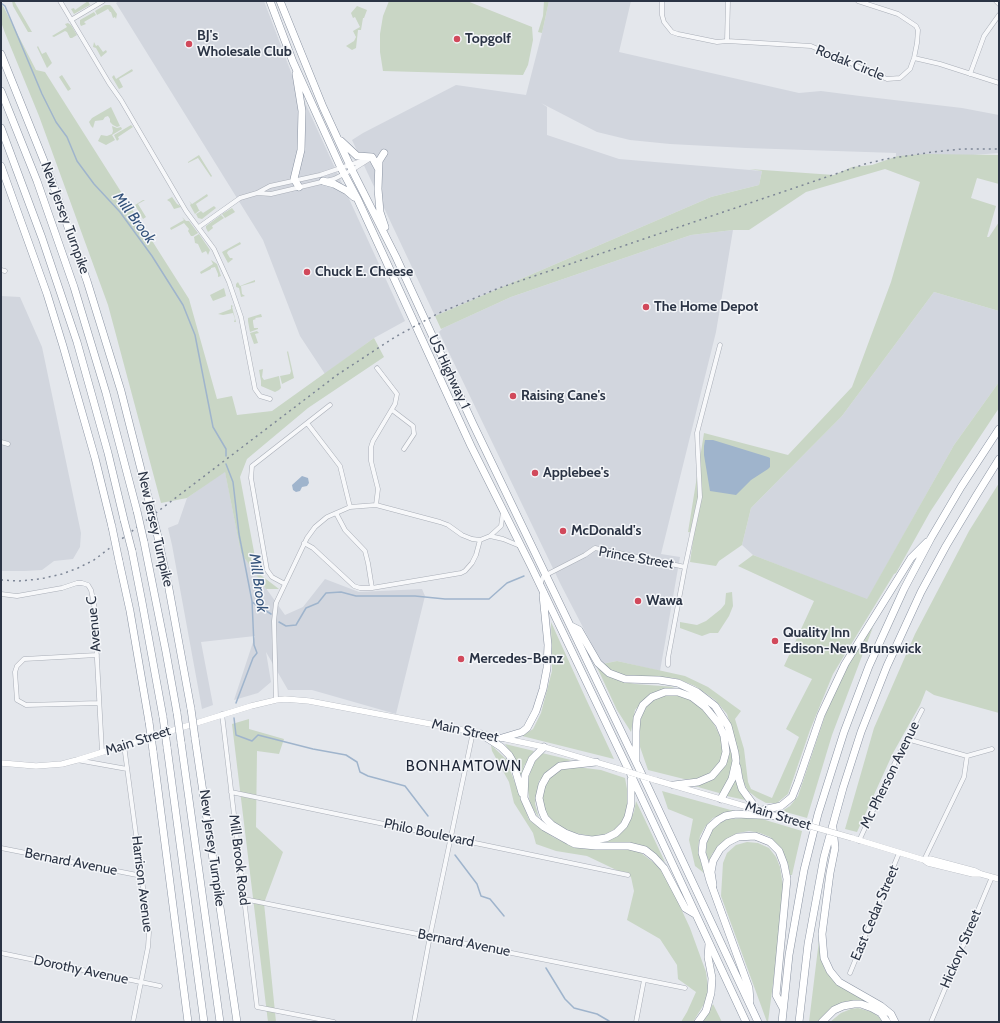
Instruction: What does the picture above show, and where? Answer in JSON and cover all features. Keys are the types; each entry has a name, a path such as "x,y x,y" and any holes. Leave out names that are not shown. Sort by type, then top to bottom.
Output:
{"highway":[{"path":"270,1 293,62 342,171 358,200 468,439 522,547 632,777 746,1022"},
{"name":"US Highway 1","path":"280,1 320,100 351,167 396,257 473,424 636,762 751,1006"},
{"name":"New Jersey Turnpike","path":"1,54 50,176 87,281 120,391 157,533 172,603 191,709 237,1022"},
{"path":"293,62 302,111 300,151 294,180 299,187"},
{"name":"New Jersey Turnpike","path":"1,90 37,181 74,287 106,393 137,511 165,646 177,713 220,1022"},
{"name":"New Jersey Turnpike","path":"1,128 42,238 77,342 104,439 132,551 163,717 204,1022"},
{"path":"338,138 357,156 372,157 379,170"},
{"path":"384,153 379,161 378,189 380,212 396,257"},
{"path":"1,166 39,271 61,339 93,451 112,527 130,611 149,722 188,1022"},
{"path":"323,181 334,184 347,191 358,200"},
{"path":"782,1022 789,955 810,841 844,732 869,666 904,589 961,487 999,429"},
{"path":"799,1022 814,911 833,822 861,732 887,666 906,624 946,546 999,459"},
{"path":"571,626 579,630 598,663 609,673 625,679 659,680 678,683 692,688 710,701 720,712 728,726 734,744 739,779 742,789 758,811 781,806 792,798 821,715 845,664 911,558 932,538"},
{"path":"502,738 522,732 527,728 536,711 543,689 547,668 548,645 541,587"},
{"path":"636,762 637,718 643,705 652,697 665,692 678,692 692,697 705,707 719,724 724,736 726,752 723,763 712,776 698,782 674,785"},
{"path":"481,734 503,749 511,758 524,798 533,818 544,827 569,842 582,845 636,847 649,853 667,872 685,908 695,914"},
{"path":"524,798 526,770 532,759 544,747"},
{"path":"720,799 730,783 736,761"},
{"path":"596,762 560,766 547,776 542,785 539,798 545,818 552,825 565,833 578,838 592,840 606,838 616,833 626,821 630,810 632,777"},
{"path":"713,885 710,881 702,847 706,832 713,823 722,817 736,814 778,816"},
{"path":"833,822 835,848 830,873 822,934 824,958 830,971 839,982 882,1006 895,1022"},
{"path":"758,1022 751,1006 749,988 713,885 711,872 713,861 720,849 728,842 738,837 755,836 770,842 779,851 784,864 787,879 776,995 783,1008"},
{"path":"698,1022 706,1011 711,993 712,978 708,957 709,944"},
{"path":"822,1022 834,1010 843,1006 854,1004 861,1004 872,1008 881,1014 887,1022"}],"main road":[{"name":"Main Street","path":"1,763 43,766 77,760 222,714 276,700 285,699 309,701 544,747 899,853 924,860 930,859 975,870 981,874 999,879"}],"street":[{"path":"60,1 186,211 214,249 229,282 240,317 255,389 260,396 270,399"},
{"path":"71,20 103,1"},
{"name":"Rodak Circle","path":"662,1 662,15 664,22 672,32 678,34 717,42 727,41 811,46 887,79 894,79 905,74 910,69 914,58 918,30 916,26 898,14 858,1"},
{"path":"727,41 728,1"},
{"path":"996,1 999,4"},
{"path":"970,74 984,36 999,15"},
{"path":"914,58 999,83"},
{"path":"199,227 240,198 257,194 271,194 323,181 372,157"},
{"path":"257,194 270,186 342,171 351,167"},
{"path":"668,665 684,567 700,497 697,433 720,346"},
{"path":"376,506 378,489 371,461 372,441 392,410 397,394 377,368"},
{"path":"285,584 272,577 267,570 251,478 252,466 330,405"},
{"path":"392,410 413,426 414,434 404,449"},
{"path":"307,423 340,466 350,507"},
{"path":"1,442 8,444"},
{"path":"276,700 274,611 276,603 304,543 320,522 326,517 350,507 376,506 440,522 448,525 462,535 480,540 490,536 500,526 503,519 503,510"},
{"path":"336,513 345,530 365,551 372,588"},
{"path":"490,536 503,539 522,547"},
{"path":"304,543 313,548 354,586 360,588 372,588 461,573 465,571 472,563 480,540"},
{"name":"Prince Street","path":"546,575 585,555 595,548 684,567"},
{"path":"541,587 543,577 546,575"},
{"name":"Avenue C","path":"1,594 17,596 62,588 77,583 82,583 88,586 91,590 93,596 102,752"},
{"path":"97,655 24,659 17,666 15,672 17,700 26,705 99,702"},
{"name":"Mc Pherson Avenue","path":"859,841 897,758 922,710"},
{"name":"Mill Brook Road","path":"222,714 257,1006 334,1022"},
{"path":"414,1022 430,936 473,732"},
{"path":"907,739 967,756 992,749"},
{"name":"Harrison Avenue","path":"124,745 149,940 133,1022"},
{"path":"924,860 964,777 967,756"},
{"path":"77,760 127,769"},
{"name":"Philo Boulevard","path":"231,792 628,875"},
{"name":"Bernard Avenue","path":"1,848 142,876"},
{"name":"East Cedar Street","path":"850,973 899,853"},
{"name":"Hickory Street","path":"931,1022 992,877"},
{"name":"Bernard Avenue","path":"244,899 685,988"},
{"name":"Dorothy Avenue","path":"1,953 160,986"},
{"path":"636,1022 644,980"}],"shaded area":[{"path":"119,1 264,1 291,72 405,321 374,338 325,374 300,336 263,240 116,3"},
{"path":"549,1 631,1 619,52 799,93 821,91 962,108 999,115 999,153 896,161 896,153 746,148 670,144 630,140 597,132 541,103 547,107 547,135 619,159 762,171 759,185 711,197 435,316 352,140 456,85 526,95"},
{"path":"733,230 716,332 661,554 680,557 660,671 617,661 602,664 561,585 439,332 443,328 511,297 691,235"},
{"path":"934,292 999,311 999,382 954,445 867,600 753,555 742,545 751,508 842,416"},
{"path":"1,296 20,297 42,347 81,533 80,547 73,559 54,561 42,570 1,571"},
{"path":"225,471 241,553 285,615 303,607 325,579 359,592 422,589 425,596 396,714 312,690 288,690 266,652 271,682 258,693 234,700 255,636 201,642 213,705 202,709 168,528 178,524 187,498"}],"green space":[{"path":"12,1 14,1 32,32 28,32 13,6"},
{"path":"88,1 90,5 74,14 71,9 74,8 75,10"},
{"name":"Topgolf","path":"389,1 467,1 532,27 533,40 528,65 523,75 383,71 380,52 380,34 383,16"},
{"path":"544,1 549,1 542,33 538,32 543,16"},
{"path":"1,2 36,70 45,72 189,299 217,399 232,396 237,415 272,411 374,338 384,357 308,408 247,459 240,477 258,573 279,589 266,589 241,553 225,472 187,498 161,503 108,305 39,116 1,22"},
{"path":"105,5 110,5 112,7 117,14 116,19 115,17 113,18 108,9 97,15 95,11"},
{"path":"357,6 367,10 363,18 361,30 358,30 356,48 352,50 346,46 354,41 356,37 353,31 360,27 355,17 353,18 351,13"},
{"path":"94,12 96,15 84,22 86,24 81,26 80,20"},
{"path":"68,23 77,35 70,38 65,31 54,37 52,36 67,27 65,24"},
{"path":"94,42 103,52 106,50 107,52 101,57 96,48 93,47"},
{"path":"38,46 42,54 46,52 52,63 47,68 37,47"},
{"path":"132,69 133,71 119,79 123,87 119,89 112,77 114,75 116,79"},
{"path":"62,75 71,89 68,91 59,77"},
{"path":"111,107 120,126 117,127 113,125 108,116 103,120 95,121 93,128 89,122 92,118"},
{"path":"131,125 133,127 118,137 119,139 117,141 114,135"},
{"path":"112,126 117,128 121,127 122,129 112,135 115,140 106,145 98,141 101,135 107,136 112,134"},
{"path":"927,154 999,155 999,184 977,178 971,198 996,206 987,237 989,237 999,222 999,311 934,292 842,416 751,508 742,545 719,561 716,566 690,562 694,533 688,532 704,433 788,455 852,387 891,282 920,182 885,169 806,192 749,230 733,230 691,235 511,297 441,329 435,316 711,197 759,185 762,171 749,169 834,175 852,167 872,165 898,156"},
{"path":"199,155 212,176 211,177 198,158 188,163"},
{"path":"207,194 208,196 196,204 200,210 195,214 189,201 192,204"},
{"path":"172,197 181,207 174,209 167,200"},
{"path":"145,200 138,204 146,217 143,219 135,205"},
{"path":"214,206 216,208 202,219 198,218 196,214 201,211 203,213"},
{"path":"232,208 235,212 225,218 222,214"},
{"path":"221,215 224,218 212,226 213,228 208,232 206,226"},
{"path":"182,217 186,221 189,221 198,233 191,236 188,231 189,229 184,223 171,230 170,228 184,220"},
{"path":"199,234 210,250 208,255 206,251 202,253 198,244 195,243 194,237"},
{"path":"240,242 241,244 228,251 227,253 230,258 233,259 228,263 222,252"},
{"path":"211,260 217,264 221,276 218,277 215,267 201,274 200,272 213,264"},
{"path":"255,280 255,282 241,286 242,294 245,296 241,297 239,288 236,287 236,284 238,282 240,286"},
{"path":"224,288 226,296 213,301 210,295"},
{"path":"231,305 233,306 236,322 234,322 235,319 233,313 223,315 218,314 231,309"},
{"path":"261,314 262,317 255,318 256,319 253,320 254,328 258,329 250,332 248,318"},
{"path":"257,331 259,333 255,334 258,343 254,344 250,333"},
{"path":"288,351 294,378 282,384 280,376 290,374 291,371"},
{"path":"263,369 262,377 264,380 279,376 281,388 279,390 275,392 261,386 259,370"},
{"path":"999,382 999,408 930,512 896,573 833,674 810,730 788,794 777,803 766,803 748,791 744,783 734,737 727,714 715,700 695,686 675,678 622,675 602,664 617,661 685,676 708,687 741,711 735,719 744,749 748,782 751,789 772,798 799,737 786,729 812,679 784,666 814,601 738,566 753,555 867,599 954,445"},
{"path":"999,483 999,713 934,695 926,690 920,705 893,753 857,832 845,829 874,728 915,634 969,531"},
{"path":"732,592 733,606 729,616 718,633 710,633 702,636 680,628 680,622 697,625 706,621 725,604 726,593"},
{"path":"551,622 614,759 522,736 533,729 541,713 552,671"},
{"path":"873,627 832,735 807,818 782,811 790,806 798,796 828,707 856,649"},
{"path":"595,663 620,681 635,684 675,687 650,694 635,710 631,732 617,710"},
{"path":"675,695 687,698 700,707 711,718 722,740 723,752 719,764 709,775 694,780 648,770 639,744 639,722 646,707 654,700 664,696"},
{"path":"249,719 249,729 284,739 279,754 257,751 256,827 283,852 264,903 276,1022 268,1022 232,724"},
{"path":"730,741 732,764 730,778 722,793 691,785 715,777 721,771 728,758"},
{"path":"505,744 534,751 524,766 522,785 516,762"},
{"path":"491,745 506,759 529,820 553,837 576,848 637,850 653,862 665,874 690,928 706,972 709,996 693,1022 681,1022 696,992 678,979 677,965 660,939 627,920 634,891 631,877 587,856 556,851 536,844 533,833 514,803 509,782 492,751"},
{"path":"542,753 571,760 552,767 539,781 535,804 539,818 530,804 527,782 534,761"},
{"path":"577,767 601,770 625,778 627,789 627,811 617,828 597,837 574,833 563,829 546,814 542,798 547,781 558,770"},
{"path":"735,775 745,799 745,800 727,796"},
{"path":"662,791 738,812 713,818 705,827 700,836 698,847 704,873 695,866 689,840 693,819 668,809"},
{"path":"636,801 665,862 651,851 640,845 602,843 624,830 634,812"},
{"path":"728,819 762,819 802,831 792,875 790,875 788,864 780,847 770,837 749,831 738,833 722,842 712,854 709,862 706,853 707,839 712,830 720,823"},
{"path":"747,842 758,843 769,848 776,857 780,867 783,886 783,907 768,1022 721,896 723,863 727,853 736,845"},
{"path":"820,932 822,960 825,970 839,986 868,1001 847,1001 834,1007 819,1022 809,1022"},
{"path":"713,1004 722,1022 702,1022 706,1017"},
{"path":"858,1008 872,1012 879,1017 882,1022 830,1022 841,1013"}],"water":[{"path":"705,440 713,440 768,457 770,458 770,467 751,480 736,495 710,491 704,455"},
{"path":"302,476 308,478 309,483 307,486 302,487 300,491 296,492 293,490 292,485"}],"waterway":[{"name":"Mill Brook","path":"1,3 5,6 42,94 56,122 67,137 77,161 94,184 120,212 152,256 183,305 195,335 213,427 226,449 226,456"},
{"name":"Mill Brook","path":"226,464 233,482 239,534 252,601 254,645 257,653 253,658 236,703"},
{"path":"279,622 286,626 296,625 306,608 318,603 326,593 341,592 356,596 415,596 445,599 489,599 507,583 524,576"},
{"path":"252,602 271,614"},
{"name":"Mill Brook","path":"234,718 236,735 252,741 258,735 313,749 346,755 357,762 360,772 368,776 405,786 428,816"},
{"name":"Mill Brook","path":"455,855 477,884 481,896 490,899 504,916"},
{"name":"Mill Brook","path":"546,968 565,999 574,1008 597,1014 609,1021"}],"railway":[{"path":"1,580 19,581 40,579 62,574 94,560 337,375 395,337 439,313 499,288 865,164 886,159 933,152 962,149 999,149"}],"place":[{"name":"Topgolf","path":"457,39"},
{"name":"BJ's Wholesale Club","path":"189,44"},
{"name":"Chuck E. Cheese","path":"307,272"},
{"name":"The Home Depot","path":"646,307"},
{"name":"Raising Cane's","path":"513,396"},
{"name":"Applebee's","path":"535,473"},
{"name":"McDonald's","path":"563,531"},
{"name":"Wawa","path":"638,601"},
{"name":"Quality Inn Edison-New Brunswick","path":"775,641"},
{"name":"Mercedes-Benz","path":"461,659"}],"district":[{"name":"BONHAMTOWN","path":"464,767"}]}
